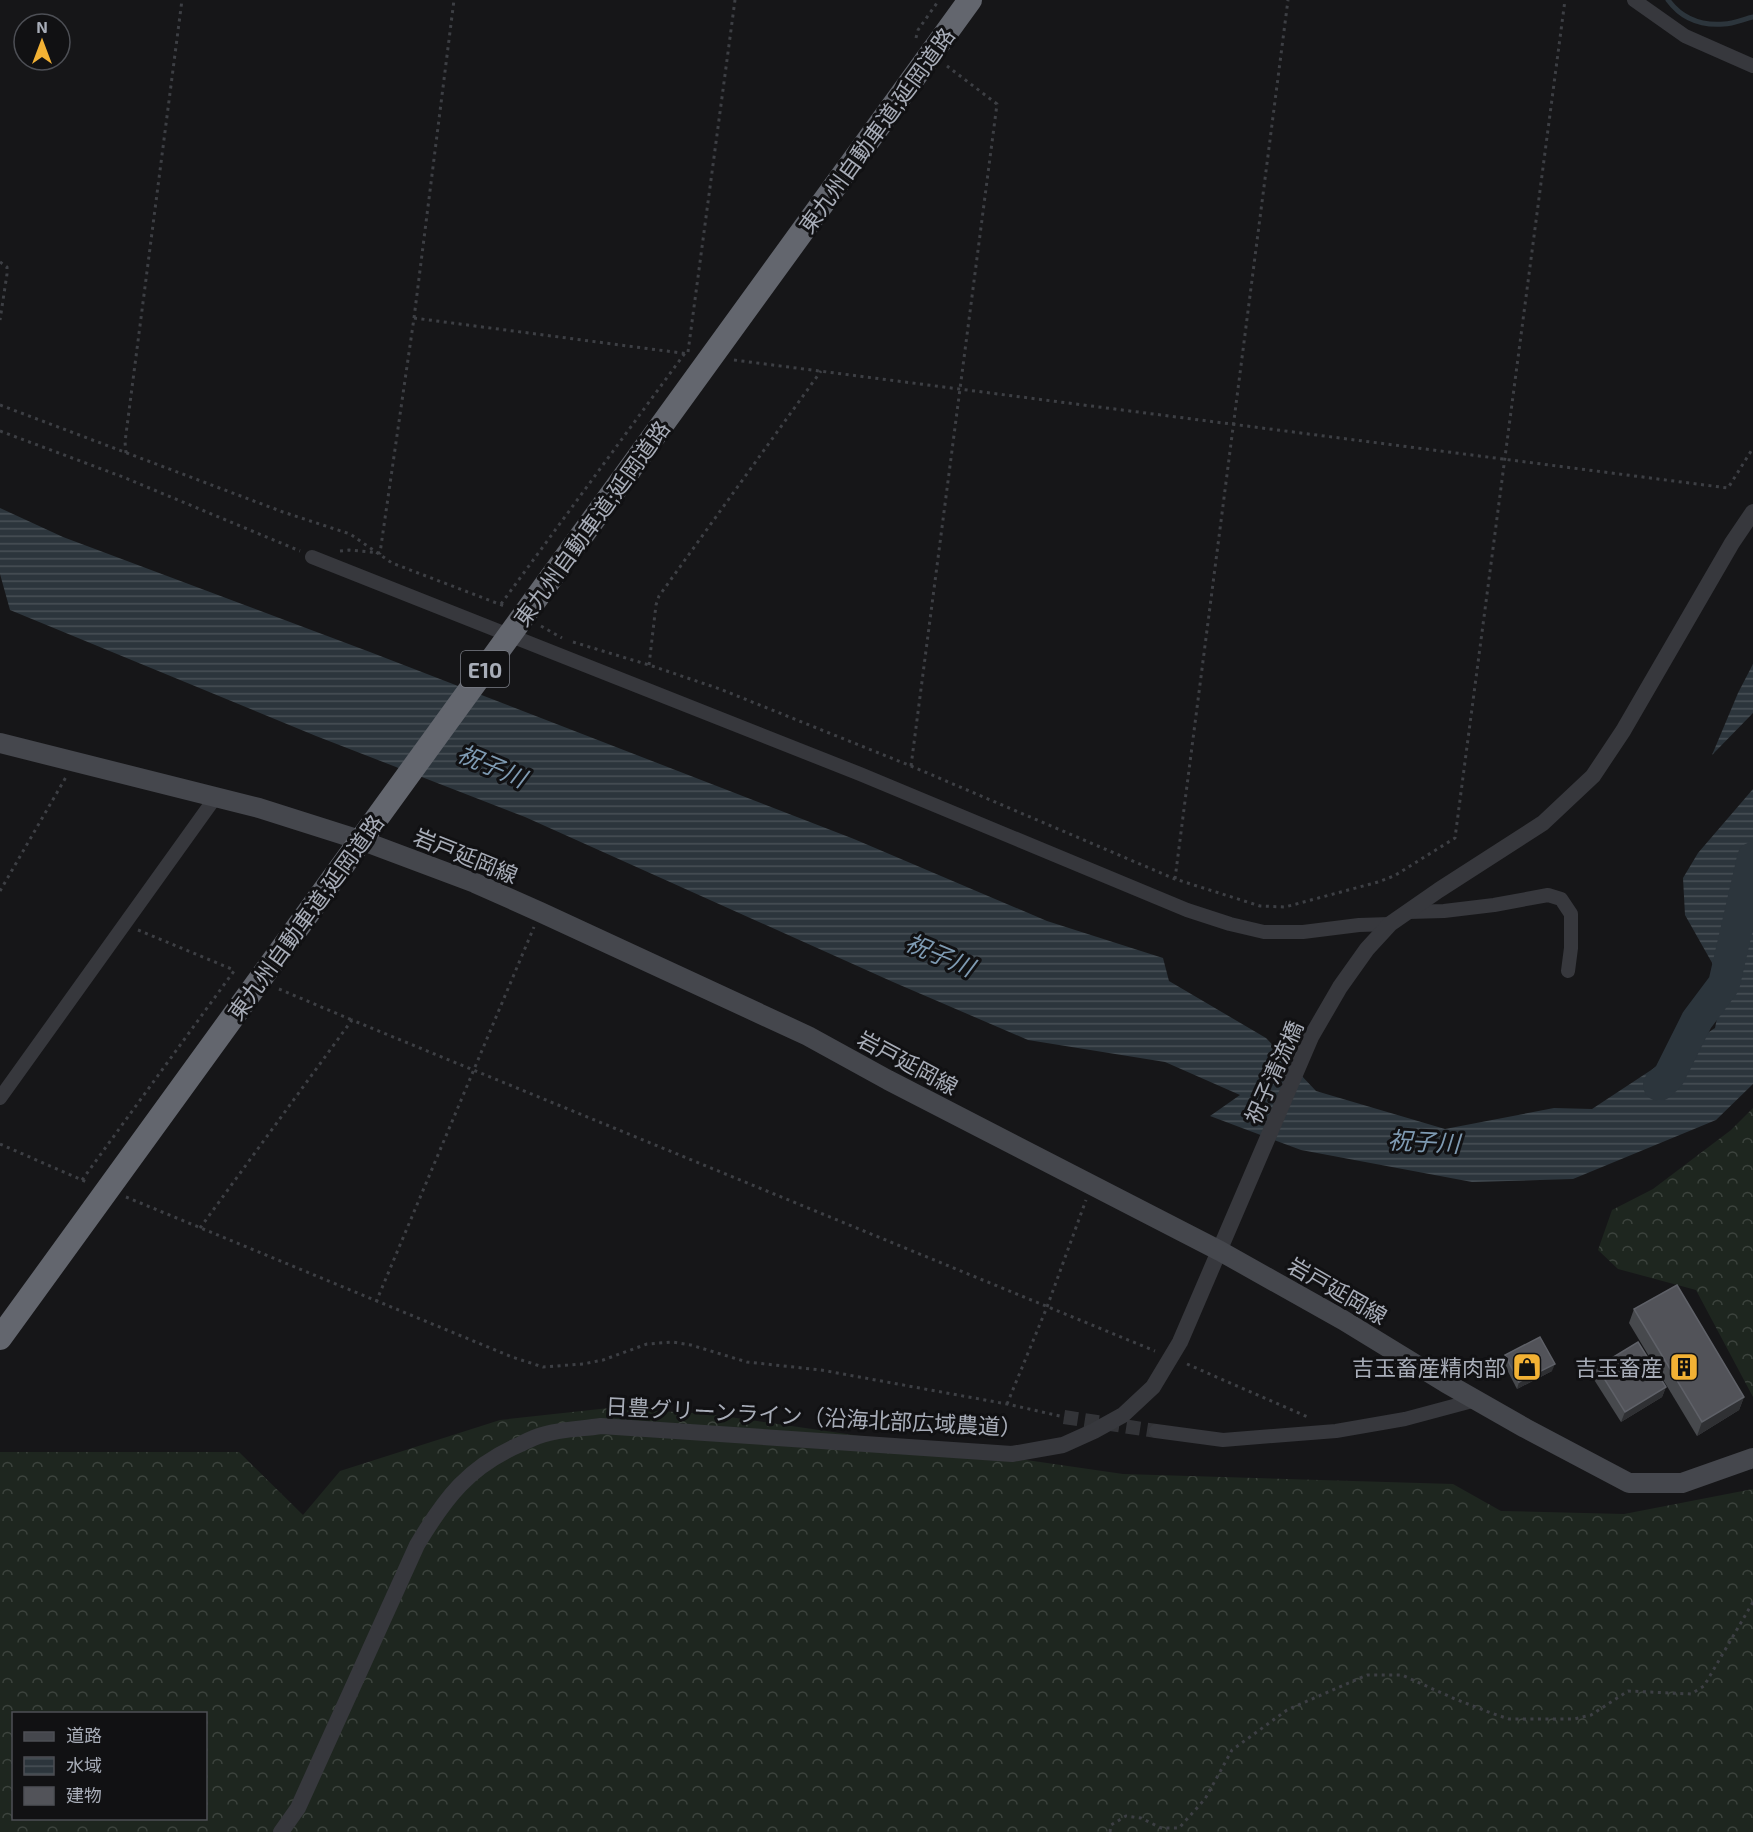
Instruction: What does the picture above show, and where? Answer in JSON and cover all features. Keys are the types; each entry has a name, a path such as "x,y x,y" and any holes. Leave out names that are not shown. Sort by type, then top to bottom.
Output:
{"highway":[{"name":"東九州自動車道;延岡道路","path":"0,1338 970,0"}],"main road":[{"name":"岩戸延岡線","path":"0,744 259,808 363,841 475,883 540,912 808,1036 888,1080 1220,1251 1343,1320 1525,1428 1629,1483 1682,1483 1753,1458"}],"street":[{"path":"1634,0 1685,36 1753,66"},
{"path":"312,557 849,770 1187,910 1264,932 1303,932 1359,925 1390,924 1544,823 1593,776 1623,731 1732,543 1753,512"},
{"path":"0,1098 215,798"},
{"path":"1408,912 1444,911 1548,895 1561,898 1571,914 1568,971"},
{"name":"祝子清流橋","path":"1233,1219 1311,1036 1340,987 1367,949 1390,924"},
{"name":"日豊グリーンライン（沿海北部広域農道）","path":"281,1832 298,1808 417,1545 438,1511 464,1481 483,1464 504,1451 542,1435 601,1426 1012,1454 1063,1445 1123,1415 1153,1387 1180,1342 1233,1219"},
{"path":"1156,1431 1223,1440 1328,1432 1405,1419 1476,1400"}],"path":[{"path":"126,454 125,442 182,0"},
{"path":"380,553 414,318 454,0"},
{"path":"501,604 686,354 735,0"},
{"path":"916,41 918,30 939,0"},
{"path":"1174,879 1288,0"},
{"path":"537,624 565,640 720,689 912,766 1174,879 1260,906 1285,907 1394,876 1455,838 1565,0"},
{"path":"912,766 997,104 943,62"},
{"path":"0,262 7,267 0,320"},
{"path":"649,665 659,596 821,371"},
{"path":"959,389 1728,488 1753,448"},
{"path":"0,405 283,512 350,534 392,563 510,609"},
{"path":"0,431 123,477 286,544 312,557 322,553 348,550 380,553"},
{"path":"0,891 75,762"},
{"path":"376,1302 540,912"},
{"path":"82,1180 234,970"},
{"path":"200,1228 352,1020 1156,1351"},
{"path":"0,1144 93,1184"},
{"path":"1007,1404 1047,1307 1092,1185"},
{"path":"125,1197 512,1357 543,1366 583,1365 647,1344 673,1342 691,1345 747,1362 821,1370 1007,1404 1064,1417"},
{"path":"1185,1364 1311,1418 1328,1432"},
{"path":"1110,1832 1111,1825 1126,1816 1140,1818 1161,1828 1179,1828 1205,1799 1232,1750 1287,1710 1367,1675 1402,1675 1509,1719 1574,1719 1591,1715 1628,1691 1691,1694 1704,1686 1753,1602"}],"green space":[{"path":"1753,1108 1753,1397 1696,1290 1618,1269 1598,1250 1612,1210 1653,1189 1731,1130"},
{"path":"609,1408 709,1414 1123,1474 1453,1484 1501,1511 1624,1514 1753,1489 1753,1832 0,1832 0,1452 239,1452 303,1515 340,1471 500,1420"}],"water":[{"path":"0,508 63,537 370,652 854,839 1047,921 1163,958 1169,981 1266,1038 1316,1091 1445,1129 1554,1108 1592,1109 1715,1028 1724,984 1685,915 1683,878 1698,853 1753,789 1753,1084 1716,1120 1573,1179 1472,1182 1301,1150 1210,1116 1240,1095 1165,1062 1028,1040 525,817 316,736 10,610 0,574"},
{"path":"1753,664 1753,713 1712,755 1738,693"}],"building":[{"name":"吉玉畜産","path":"1677,1285 1744,1397 1702,1422 1634,1309"},
{"name":"吉玉畜産精肉部","path":"1540,1337 1555,1364 1519,1382 1505,1355"},
{"path":"1638,1342 1666,1387 1625,1412 1597,1367"}],"waterway":[{"path":"1668,0 1679,12 1692,20 1707,24 1727,24 1753,17"},
{"name":"祝子川","path":"1659,1085 1669,1076 1697,1020 1724,984 1753,858"}],"tunnel":[{"path":"1064,1417 1156,1431"}],"place":[{"name":"吉玉畜産精肉部","path":"1527,1367"},
{"name":"吉玉畜産","path":"1684,1367"}]}
